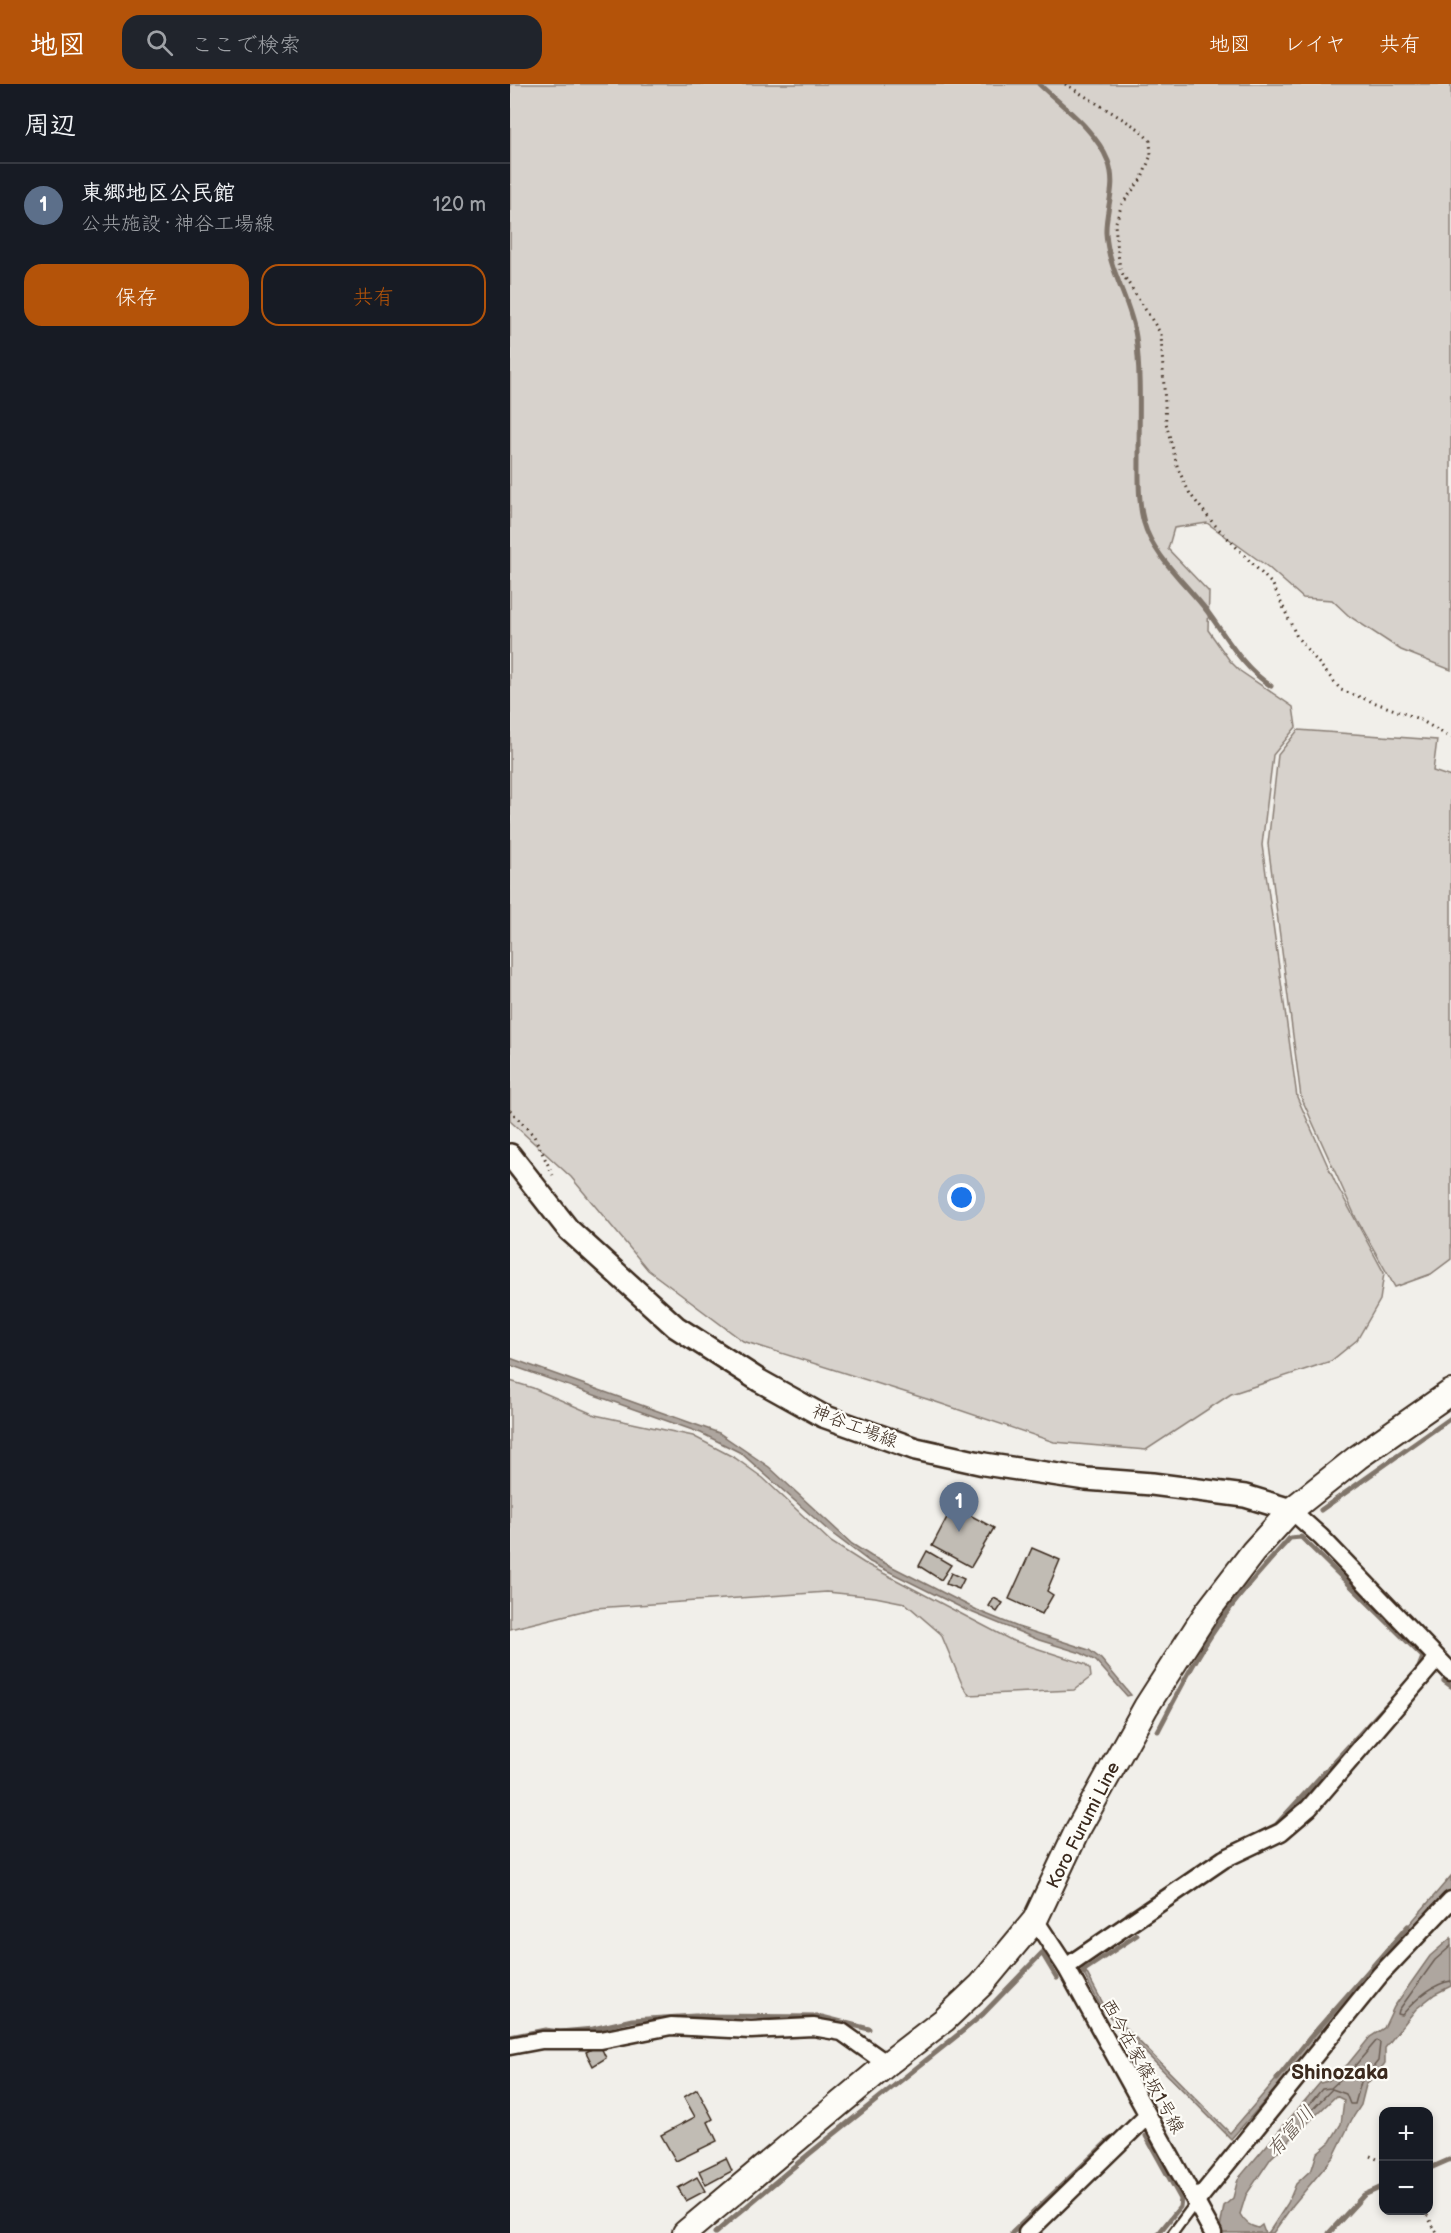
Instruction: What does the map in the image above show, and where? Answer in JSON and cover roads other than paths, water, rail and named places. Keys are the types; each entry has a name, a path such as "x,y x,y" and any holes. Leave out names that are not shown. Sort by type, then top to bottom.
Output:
{"main road":[{"name":"Koro Furumi Line","path":"685,2233 887,2064 945,2020 981,1985 1035,1920 1077,1831 1146,1707 1207,1612 1253,1552 1291,1510 1358,1457 1451,1392"}],"street":[{"name":"神谷工場線","path":"510,1155 568,1229 676,1327 760,1381 823,1416 916,1449 984,1464 1086,1479 1152,1484 1245,1496 1291,1510"},
{"path":"1291,1510 1321,1537 1451,1672"},
{"path":"1066,1967 1224,1858 1281,1832 1309,1808 1437,1659"},
{"path":"1196,2202 1380,1975 1451,1900"},
{"name":"西今在家篠坂1号線","path":"1035,1920 1066,1967 1190,2195 1210,2226"},
{"path":"510,2046 542,2040 601,2040 671,2026 741,2030 813,2027 842,2032 887,2064"},
{"path":"1027,2233 1147,2115"}],"lane":[{"path":"1173,2233 1196,2202"}],"water":[{"path":"510,1358 719,1433 769,1467 852,1544 981,1612 1018,1627 1089,1650 1101,1659 1131,1695 1127,1696 1096,1661 1081,1653 1039,1640 966,1610 870,1562 830,1532 741,1453 701,1433 510,1365"},
{"path":"1451,1876 1451,1892 1231,2139 1102,2009 1081,1969 1084,1968 1105,2007 1230,2133"},
{"name":"有富川","path":"1451,1938 1451,1986 1435,1994 1416,2009 1385,2048 1385,2063 1366,2085 1361,2105 1334,2156 1273,2233 1266,2233 1269,2232 1288,2203 1296,2184 1312,2169 1317,2153 1330,2142 1341,2124 1344,2100 1336,2096 1271,2158 1246,2195 1240,2214 1252,2226 1258,2228 1262,2225 1265,2233 1219,2233 1224,2206 1233,2198 1238,2179 1320,2083 1328,2081 1348,2064 1370,2037 1384,2028 1394,2007 1430,1956"}],"waterway":[{"path":"1039,84 1096,139 1111,171 1106,233 1111,260 1136,337 1139,381 1140,498 1148,535 1162,558 1207,611 1243,661 1271,686"},
{"path":"1321,1510 1451,1418"},
{"path":"1158,1731 1218,1625 1243,1591 1290,1538 1301,1537 1423,1657 1418,1670"},
{"path":"1444,1681 1451,1686"},
{"path":"1260,1833 1276,1825 1392,1699"},
{"path":"1128,1914 1225,1850"},
{"path":"1277,2079 1408,1926"},
{"path":"1084,1973 1083,1971 1137,1935"},
{"path":"715,2233 983,2014 1042,1953 1057,1978"},
{"path":"510,2037 545,2030 560,2032 593,2029 632,2020 695,2016 822,2017 869,2029"},
{"path":"1146,2136 1181,2199 1180,2207 1159,2233"},
{"path":"1012,2233 1109,2140 1115,2137"},
{"path":"1433,2167 1451,2159"},
{"path":"1329,2233 1364,2195 1379,2188"}],"place":[{"name":"東郷地区公民館","path":"959,1532"}],"district":[{"name":"Shinozaka","path":"1340,2072"}]}
